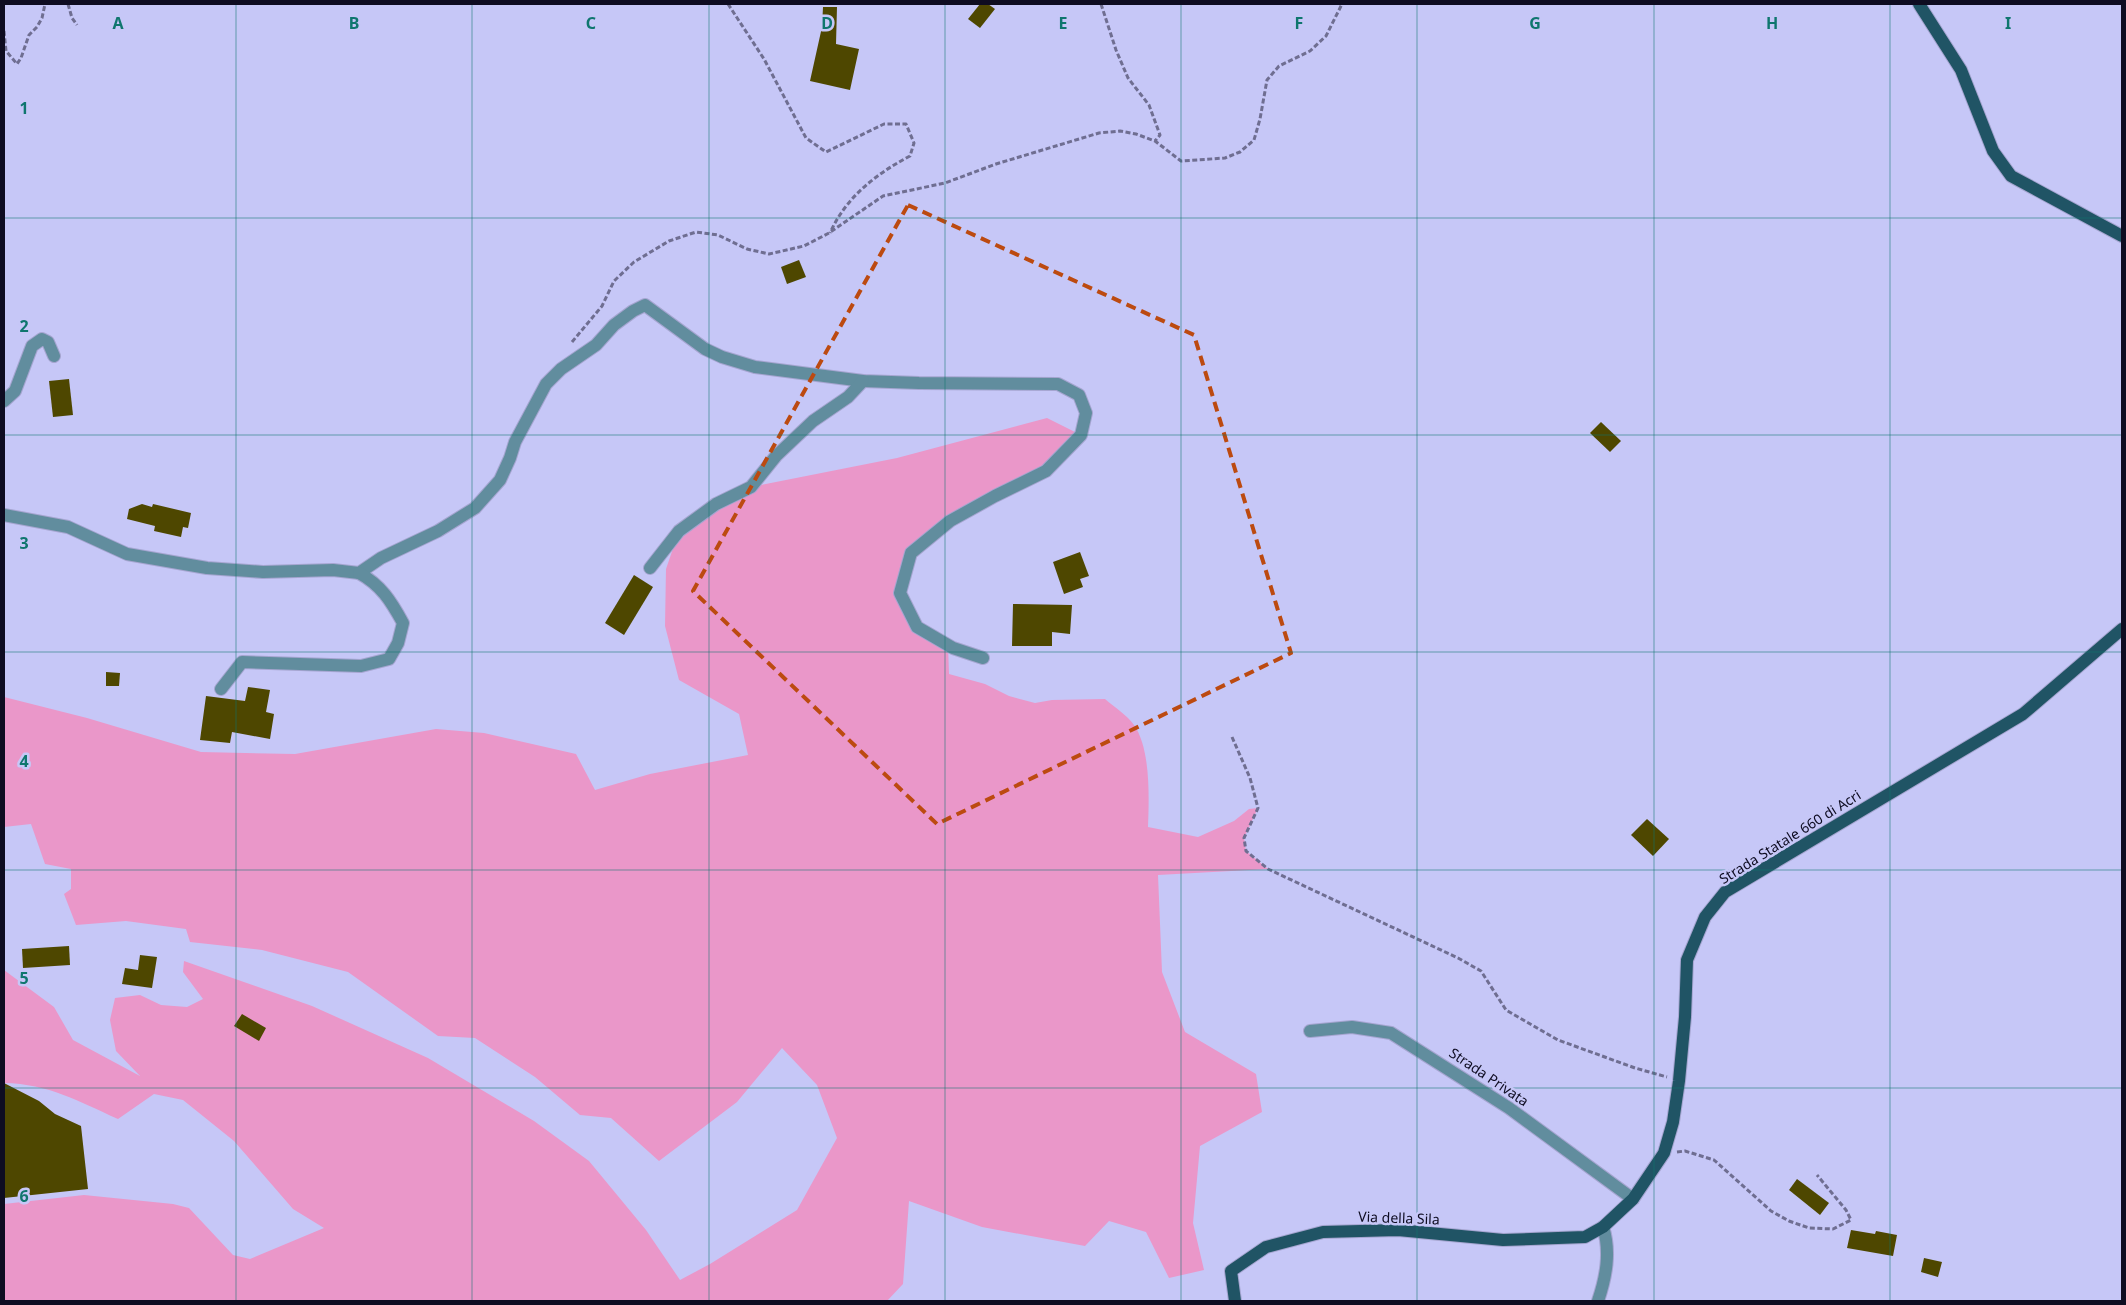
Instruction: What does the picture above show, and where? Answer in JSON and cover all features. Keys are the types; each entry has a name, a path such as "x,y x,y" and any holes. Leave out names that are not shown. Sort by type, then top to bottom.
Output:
{"main road":[{"path":"1919,4 1961,70 1993,151 2011,176 2122,236"},
{"name":"Strada Statale 660 di Acri","path":"1603,1227 1633,1198 1664,1153 1673,1122 1679,1081 1685,1017 1687,960 1705,917 1725,892 2023,714 2122,629"},
{"name":"Via della Sila","path":"1235,1301 1231,1271 1266,1247 1323,1232 1398,1230 1503,1240 1585,1237 1603,1227"}],"street":[{"path":"359,572 381,558 438,531 475,508 500,480 527,417 546,384 561,369 596,345 626,315 645,305 669,322 688,339 722,357 755,367 863,381 1058,384 1079,396 1086,413 1081,435 1046,471 950,521 911,553 900,592 917,627 953,648 983,658"},
{"path":"4,401 15,391 32,346 42,339 48,342 54,356"},
{"path":"650,568 679,531 716,504 751,486 776,456 813,421 848,397 863,381"},
{"path":"4,515 68,527 127,554 207,568 262,572 332,570 359,572 373,580 390,601 403,623 398,643 389,659 361,666 242,662 221,688"},
{"name":"Strada Privata","path":"1310,1031 1352,1027 1391,1033 1509,1108 1633,1198"},
{"path":"1598,1301 1603,1287 1608,1255 1607,1239 1603,1227"}],"path":[{"path":"4,30 6,51 17,64 29,34 37,27 42,18 45,4"},
{"path":"68,4 72,18 77,25"},
{"path":"728,4 764,59 806,138 826,152 884,124 906,124 914,143 910,156 885,170 853,197 837,216 829,233"},
{"path":"1100,4 1128,78 1149,105 1157,122 1160,135 1154,141"},
{"path":"561,369 560,355 578,337 602,306 614,282 634,262 669,241 696,232 718,235 747,249 770,254 804,246 829,233 884,196 944,183 996,164 1099,133 1120,131 1136,134 1154,141 1181,161 1225,158 1240,152 1254,140 1267,80 1279,66 1310,50 1326,36 1342,4"},
{"path":"1232,737 1250,778 1258,808 1244,838 1246,851 1268,869 1458,958 1481,971 1506,1010 1558,1040 1635,1068 1679,1081"},
{"path":"1664,1153 1685,1151 1714,1160 1771,1211 1802,1226 1833,1229 1851,1220 1846,1210 1817,1175"}],"highlighted area":[{"path":"908,205 1194,335 1291,653 937,824 693,591"}],"shaded area":[{"path":"1047,418 1081,435 1046,471 995,496 911,553 900,593 917,627 948,645 949,674 985,684 1009,696 1035,703 1052,700 1105,699 1128,718 1140,735 1144,747 1148,775 1148,827 1198,837 1234,821 1249,809 1258,808 1244,838 1246,851 1268,869 1158,875 1162,972 1185,1032 1256,1074 1262,1112 1200,1146 1193,1223 1204,1270 1169,1278 1146,1232 1109,1221 1085,1246 982,1227 909,1201 903,1284 887,1301 4,1301 4,1204 84,1195 173,1204 189,1208 233,1255 250,1259 324,1228 293,1209 234,1141 183,1100 154,1094 118,1119 49,1090 4,1083 4,970 54,1007 73,1040 140,1076 116,1051 110,1020 115,998 140,995 161,1005 187,1007 203,999 183,972 184,961 312,1006 428,1058 534,1121 589,1161 646,1230 680,1280 710,1264 797,1210 837,1138 817,1085 782,1048 737,1102 659,1161 611,1118 580,1115 535,1077 475,1038 438,1036 348,972 262,950 190,942 186,929 126,921 76,925 64,894 71,889 71,869 45,864 31,824 4,827 4,697 87,718 201,752 295,754 436,729 484,733 576,754 595,790 650,774 748,755 739,714 679,680 665,626 666,569 679,531 751,487 897,458"}],"building":[{"path":"980,4 988,4 995,9 980,28 968,19"},
{"path":"823,7 837,7 836,44 859,49 850,90 810,81 822,27"},
{"path":"799,260 806,277 787,284 781,267"},
{"path":"69,379 73,415 53,417 49,381"},
{"path":"1601,422 1621,441 1610,452 1590,433"},
{"path":"142,504 152,507 153,504 191,513 188,528 183,527 181,537 154,531 155,526 127,519 129,509"},
{"path":"1080,552 1089,576 1080,579 1083,587 1064,594 1053,562"},
{"path":"634,575 653,587 624,635 605,623"},
{"path":"1013,604 1072,605 1070,634 1052,632 1052,646 1012,646"},
{"path":"106,672 120,673 119,686 106,686"},
{"path":"248,687 270,690 266,712 274,714 270,739 232,732 230,743 200,740 206,696 245,701"},
{"path":"1647,819 1669,839 1653,856 1631,835"},
{"path":"69,946 70,965 23,968 22,949"},
{"path":"140,955 157,957 152,988 122,984 125,968 138,970"},
{"path":"242,1014 266,1028 259,1041 234,1026"},
{"path":"4,1083 39,1101 55,1114 81,1126 88,1189 4,1198"},
{"path":"1797,1179 1829,1203 1820,1215 1789,1190"},
{"path":"1851,1230 1875,1234 1876,1231 1897,1235 1893,1256 1847,1248"},
{"path":"1924,1258 1942,1262 1938,1277 1921,1272"}]}
